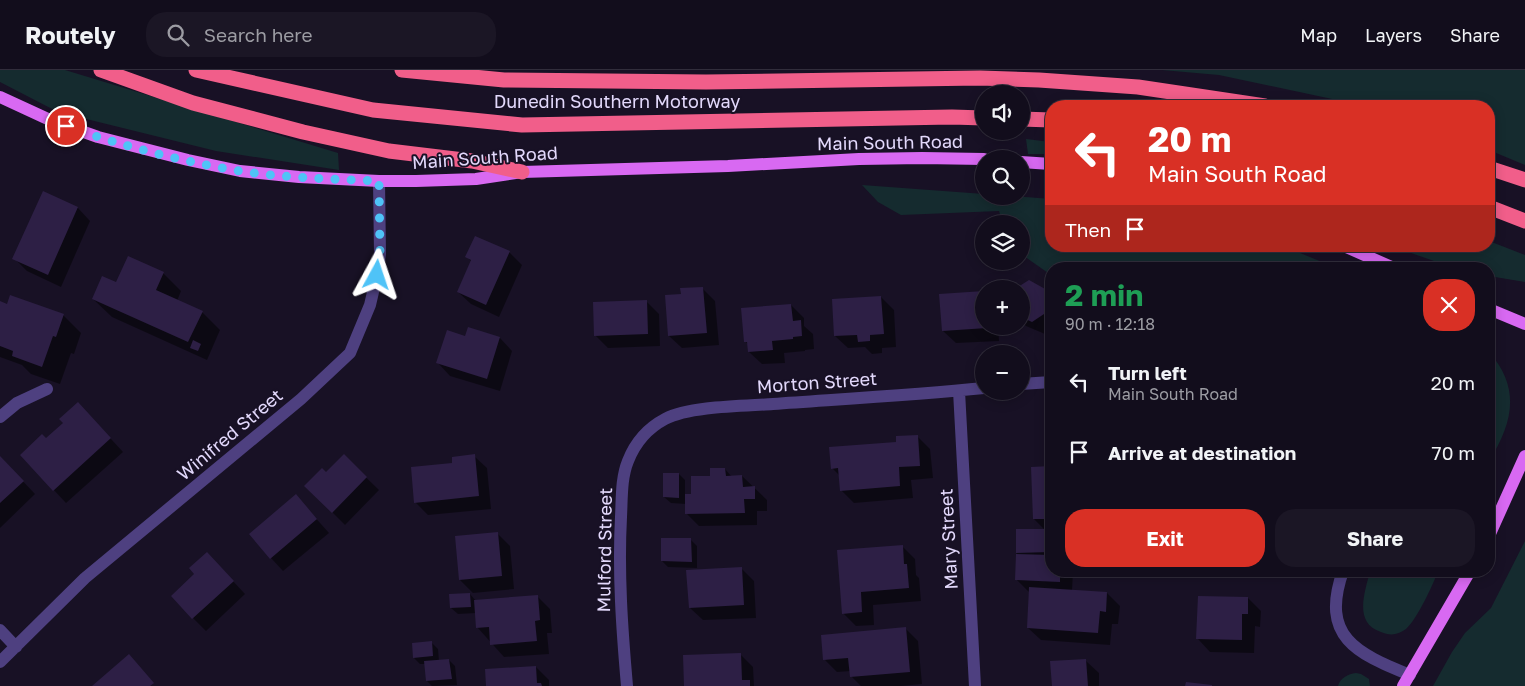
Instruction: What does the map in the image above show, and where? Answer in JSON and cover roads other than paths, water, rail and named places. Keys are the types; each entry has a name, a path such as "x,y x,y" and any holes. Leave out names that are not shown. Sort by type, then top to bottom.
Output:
{"highway":[{"path":"101,70 194,103 303,132 389,151 472,161 522,172"},
{"name":"Dunedin Southern Motorway","path":"196,70 373,110 522,125 975,118"},
{"name":"Dunedin Southern Motorway","path":"402,70 504,80 706,82 980,78 1038,80 1138,87 1225,100"},
{"path":"1030,119 1045,120"},
{"path":"1495,170 1519,178"},
{"path":"1495,209 1525,221"}],"main road":[{"name":"Main South Road","path":"0,97 50,120 98,137 240,171 299,177 379,181 476,179 522,172 728,166 859,159 975,159"},
{"path":"1030,163 1045,164"},
{"path":"1358,252 1380,262"},
{"path":"1495,311 1525,324"},
{"path":"1495,523 1525,456"},
{"path":"1403,686 1467,577"}],"street":[{"name":"Winifred Street","path":"0,662 85,578 301,399 350,353 370,305 377,275 380,254 379,181"},
{"path":"1030,383 1045,382"},
{"path":"0,417 18,403 47,389"},
{"name":"Morton Street","path":"656,424 666,418 726,407 975,389"},
{"name":"Mary Street","path":"959,391 975,686"},
{"name":"Mulford Street","path":"628,686 620,601 619,565 622,486 628,460 638,441 656,424"},
{"path":"1342,577 1336,601 1338,624 1344,637 1354,647 1372,658 1410,674"},
{"path":"0,630 16,647"}]}
